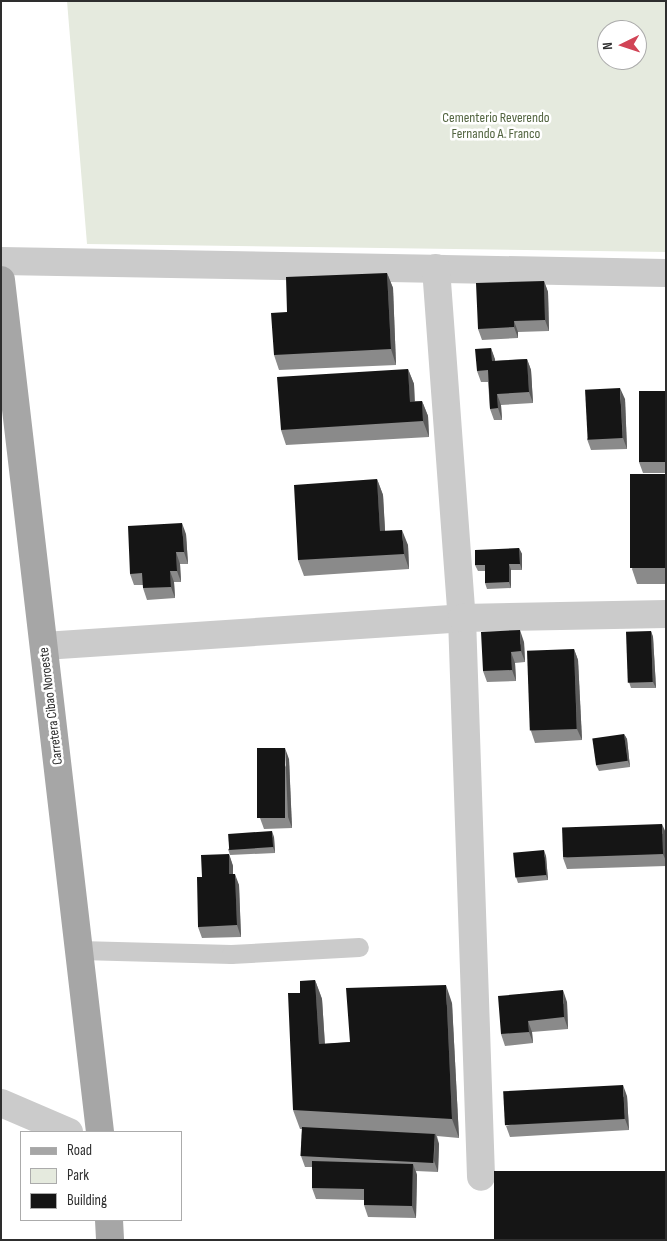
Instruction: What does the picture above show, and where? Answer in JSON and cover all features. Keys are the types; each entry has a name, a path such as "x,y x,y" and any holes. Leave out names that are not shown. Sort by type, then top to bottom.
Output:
{"main road":[{"name":"Carretera Cibao Noroeste","path":"1,280 100,1131"},
{"path":"108,1221 110,1240"}],"street":[{"path":"1,261 666,273"},
{"path":"436,268 462,618 481,1177"},
{"path":"44,646 462,618 666,614"},
{"path":"1,1103 67,1131"}],"lane":[{"path":"79,950 231,954 359,947"}],"green space":[{"name":"Cementerio Reverendo Fernando A. Franco","path":"67,1 666,1 666,252 87,244"}],"building":[{"path":"387,273 391,349 274,355 271,313 287,312 286,277"},
{"path":"544,281 545,320 514,321 514,327 478,329 476,283"},
{"path":"491,348 492,361 527,359 529,392 497,394 498,408 490,409 488,370 477,371 475,349"},
{"path":"408,369 410,402 422,401 423,421 281,430 277,377"},
{"path":"620,388 623,438 588,440 585,390"},
{"path":"639,391 666,391 666,462 639,462"},
{"path":"630,474 666,474 666,568 630,568"},
{"path":"377,479 380,531 402,530 404,554 298,560 294,485"},
{"path":"182,523 184,552 176,552 177,571 170,571 171,587 143,588 142,573 130,574 128,526"},
{"path":"519,548 520,564 509,564 509,582 485,583 485,565 475,565 475,550"},
{"path":"520,630 521,651 511,652 512,670 483,671 481,632"},
{"path":"651,631 653,682 628,683 626,632"},
{"path":"574,649 577,729 530,731 527,651"},
{"path":"624,734 628,761 596,765 592,738"},
{"path":"257,748 285,748 285,818 257,818"},
{"path":"662,824 663,854 563,857 562,827"},
{"path":"272,831 273,847 229,850 228,834"},
{"path":"544,850 546,875 515,878 513,853"},
{"path":"229,854 229,874 235,874 237,925 198,927 197,877 202,877 201,855"},
{"path":"315,980 319,1044 350,1042 346,988 446,985 452,1119 293,1110 288,993 300,993 300,981"},
{"path":"563,990 564,1017 528,1021 529,1032 501,1034 498,996"},
{"path":"623,1085 625,1119 505,1125 503,1091"},
{"path":"302,1127 435,1134 433,1163 300,1156"},
{"path":"312,1161 413,1164 412,1206 364,1205 364,1189 312,1188"},
{"path":"494,1171 666,1171 666,1240 494,1240"}]}
